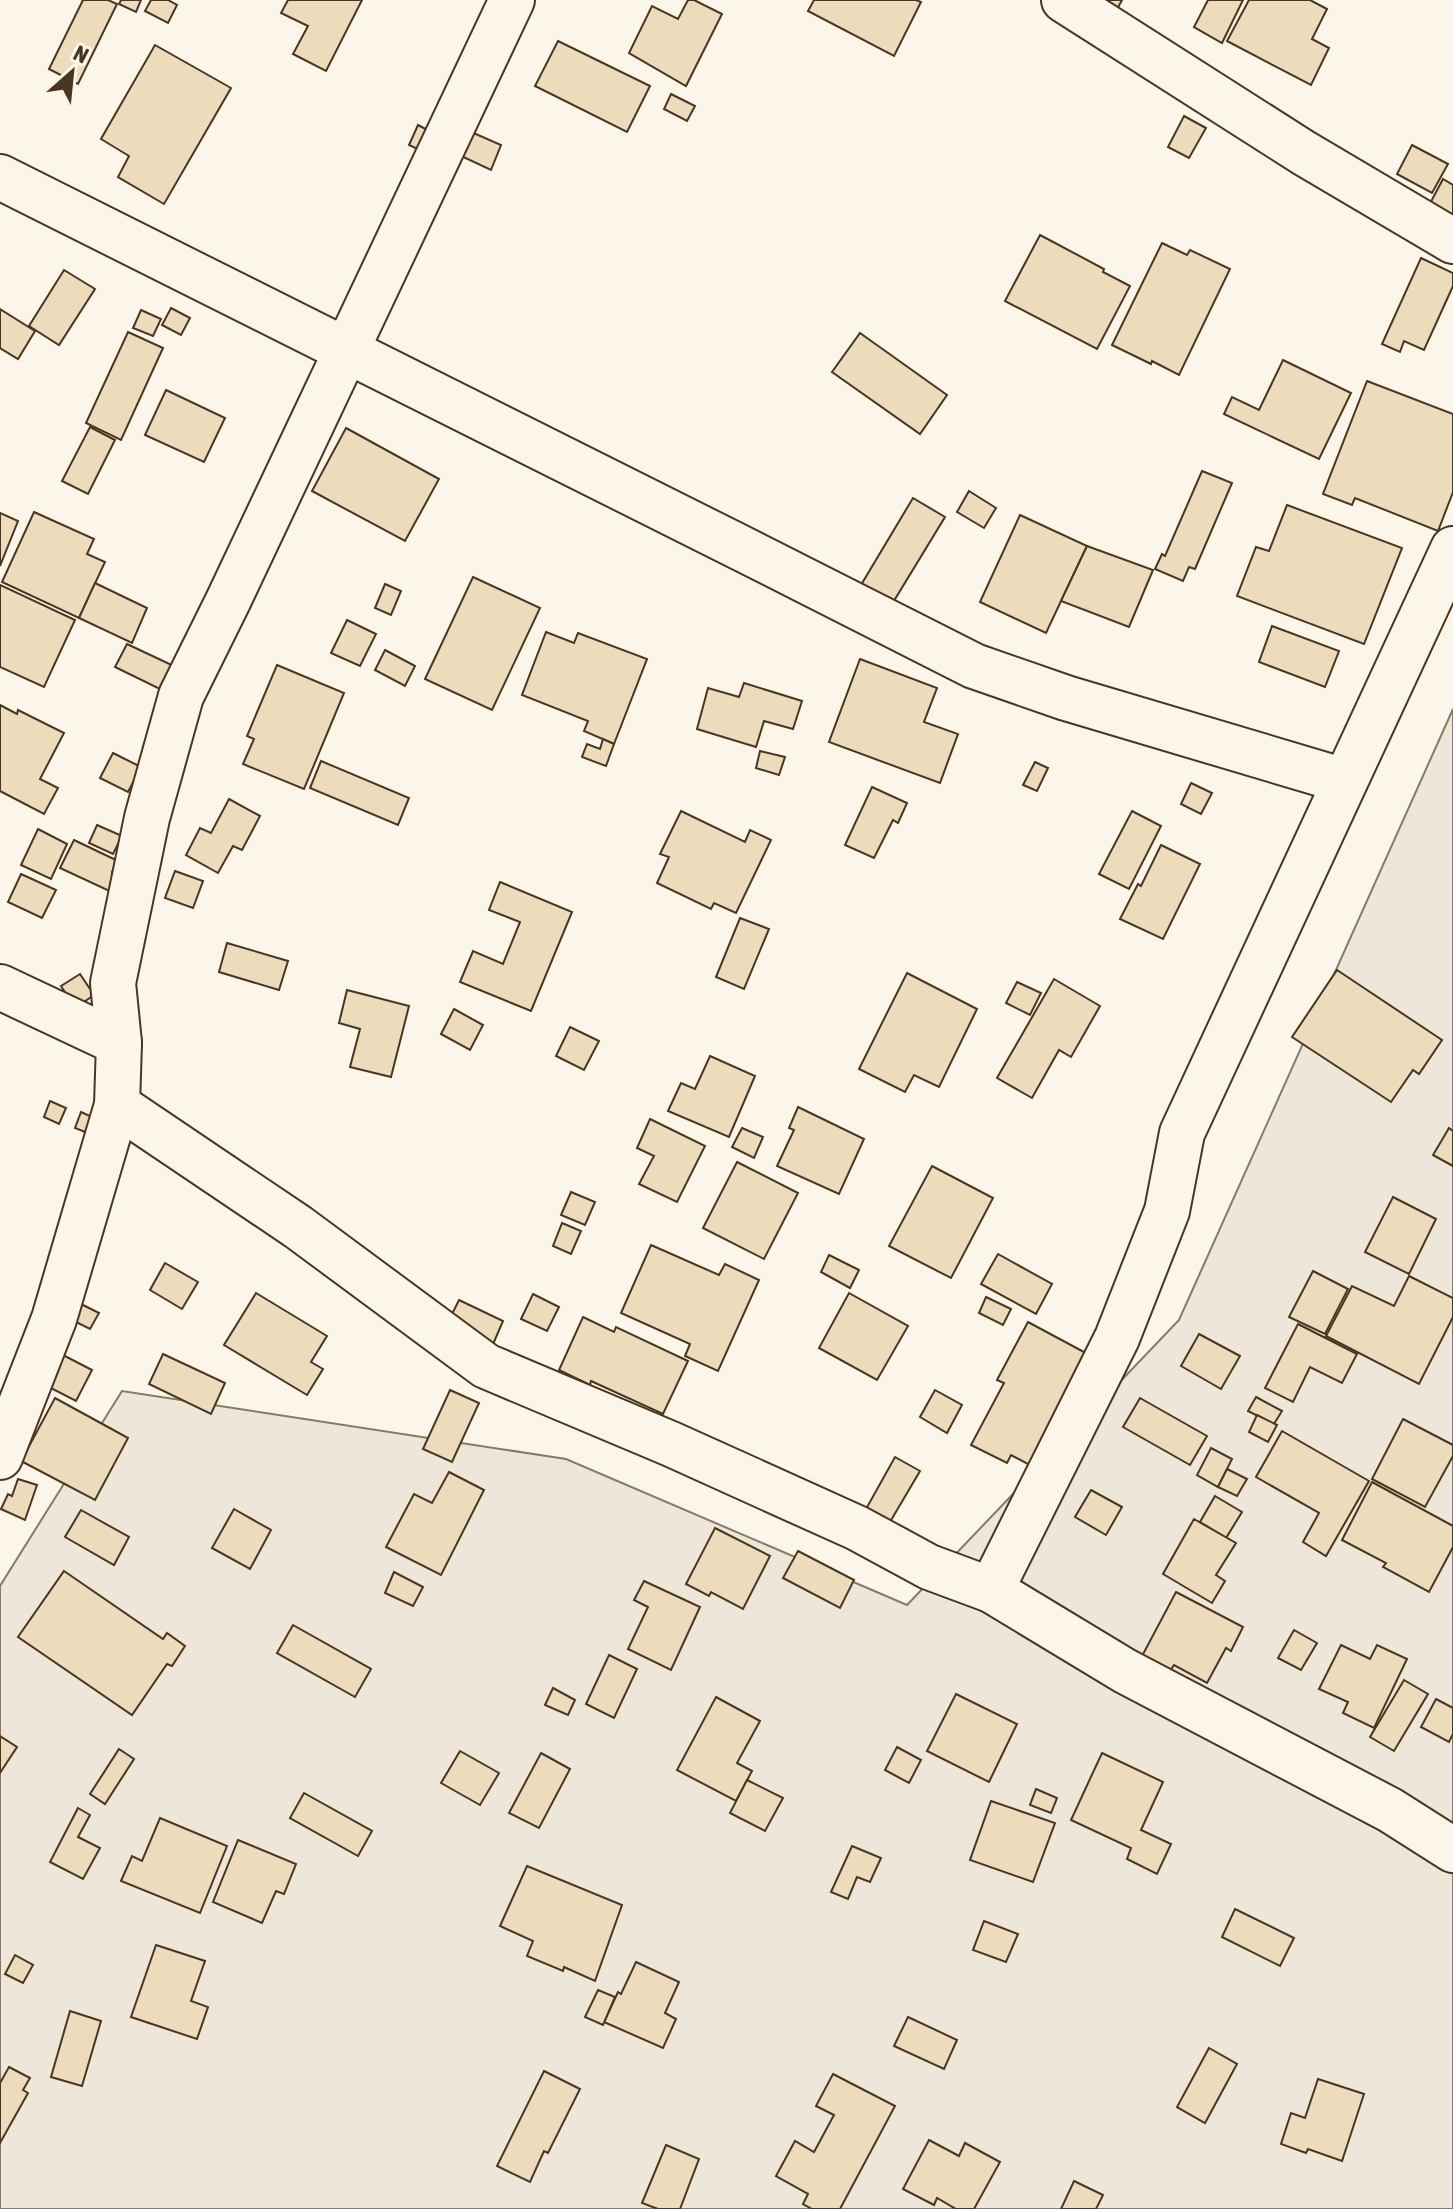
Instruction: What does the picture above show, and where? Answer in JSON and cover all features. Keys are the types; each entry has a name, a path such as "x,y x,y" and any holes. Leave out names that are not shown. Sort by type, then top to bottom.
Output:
{"street":[{"path":"0,1457 54,1319 117,1105 119,1043 113,983 147,818 181,696 512,0"},
{"path":"1064,0 1304,153 1453,241"},
{"path":"0,177 974,666 1066,698 1345,781"},
{"path":"991,1590 1117,1338 1167,1211 1182,1133 1453,549"},
{"path":"0,987 119,1043"},
{"path":"117,1105 298,1227 486,1366 671,1444 857,1528 929,1567 991,1590 1125,1671 1390,1810 1453,1850"}],"shaded area":[{"path":"1453,709 1453,2209 0,2209 0,1586 122,1391 566,1459 907,1605 1179,1320"}],"building":[{"path":"83,0 108,0 117,4 78,84 49,69"},
{"path":"121,0 141,0 136,12 119,4"},
{"path":"151,0 168,0 177,5 168,23 145,11"},
{"path":"288,0 362,0 326,71 293,54 308,26 281,13"},
{"path":"688,0 722,14 686,86 629,53 652,6 678,19"},
{"path":"814,0 921,2 894,56 808,11"},
{"path":"1093,0 1122,0 1115,13"},
{"path":"1208,0 1243,0 1222,43 1194,27"},
{"path":"1249,0 1310,0 1327,9 1312,39 1329,48 1311,85 1227,41"},
{"path":"558,41 650,86 627,132 535,86"},
{"path":"155,45 231,88 164,204 118,177 129,156 101,139"},
{"path":"671,94 695,106 687,121 664,109"},
{"path":"1184,116 1206,128 1189,158 1168,147"},
{"path":"418,125 433,133 424,152 409,145"},
{"path":"469,131 501,145 491,170 459,155"},
{"path":"1412,145 1448,164 1432,193 1397,174"},
{"path":"1443,179 1453,185 1453,221 1426,211"},
{"path":"1040,235 1130,286 1097,349 1005,301"},
{"path":"1162,243 1187,255 1190,250 1230,269 1179,375 1112,345"},
{"path":"1421,258 1453,273 1453,286 1424,350 1404,341 1400,352 1382,344"},
{"path":"64,270 95,289 59,345 29,326"},
{"path":"171,308 190,318 181,335 162,325"},
{"path":"0,309 35,331 18,359 0,348"},
{"path":"141,310 161,319 153,336 133,328"},
{"path":"128,332 163,348 121,440 86,423"},
{"path":"860,333 947,395 920,434 832,372"},
{"path":"1283,360 1351,393 1319,459 1224,414 1232,397 1259,410"},
{"path":"1367,381 1453,414 1453,492 1438,531 1355,498 1352,505 1323,494"},
{"path":"166,390 225,418 204,462 145,435"},
{"path":"90,427 115,440 88,494 62,481"},
{"path":"346,428 439,479 405,541 312,491"},
{"path":"1202,471 1232,483 1195,569 1189,567 1183,581 1155,569 1162,554 1165,556"},
{"path":"969,491 996,508 984,528 957,512"},
{"path":"913,498 945,517 892,604 861,585"},
{"path":"1287,505 1402,548 1364,644 1237,596 1256,547 1269,551"},
{"path":"34,512 94,539 87,554 105,562 79,618 2,582"},
{"path":"0,513 18,521 0,566"},
{"path":"1020,515 1087,546 1046,633 980,602"},
{"path":"1087,546 1153,570 1129,627 1061,601"},
{"path":"473,577 540,608 492,710 425,679"},
{"path":"95,583 147,608 132,643 79,618"},
{"path":"385,584 401,591 391,615 375,608"},
{"path":"0,585 75,620 44,687 0,667"},
{"path":"347,620 376,634 360,666 331,653"},
{"path":"1272,626 1339,651 1325,687 1259,662"},
{"path":"546,632 574,643 578,633 647,659 614,744 584,731 588,721 522,695"},
{"path":"127,644 178,668 166,692 115,667"},
{"path":"385,650 415,666 405,686 375,670"},
{"path":"860,659 937,688 924,722 958,734 940,783 829,742"},
{"path":"277,665 344,693 304,789 243,764 254,739 247,736"},
{"path":"744,683 802,701 793,729 764,721 756,747 697,729 708,688 739,697"},
{"path":"0,705 17,714 18,710 64,733 40,779 58,788 44,814 0,791"},
{"path":"603,739 614,744 606,766 582,757 587,744 600,749"},
{"path":"760,751 785,757 779,775 756,768"},
{"path":"113,753 141,767 128,792 100,778"},
{"path":"321,761 409,798 398,825 310,788"},
{"path":"1035,762 1048,768 1037,791 1023,785"},
{"path":"1191,783 1212,793 1201,814 1181,804"},
{"path":"872,787 907,803 898,823 893,820 874,858 845,845"},
{"path":"229,799 260,816 242,850 233,846 218,873 186,855 200,828 211,833"},
{"path":"681,811 745,842 750,830 771,840 736,913 714,903 711,909 657,883 669,857 660,854"},
{"path":"1132,811 1161,826 1129,889 1099,874"},
{"path":"97,825 122,836 113,854 89,843"},
{"path":"38,829 67,844 51,879 21,865"},
{"path":"74,840 118,861 112,872 126,878 118,895 60,868"},
{"path":"1161,845 1200,864 1163,939 1120,919"},
{"path":"175,871 203,881 193,908 165,898"},
{"path":"21,874 56,890 42,918 8,902"},
{"path":"500,882 572,912 531,1011 460,982 473,951 503,964 520,922 489,910"},
{"path":"740,918 769,929 744,989 716,977"},
{"path":"227,943 288,961 279,990 219,972"},
{"path":"1337,970 1442,1040 1419,1074 1413,1070 1391,1102 1292,1037"},
{"path":"907,973 977,1009 939,1087 914,1075 905,1092 859,1069"},
{"path":"80,974 94,995 75,1008 61,986"},
{"path":"1054,979 1100,1006 1071,1057 1059,1050 1032,1098 997,1078"},
{"path":"1017,982 1041,993 1030,1015 1006,1003"},
{"path":"347,990 409,1006 391,1077 350,1067 360,1029 339,1023"},
{"path":"454,1009 483,1025 470,1050 441,1034"},
{"path":"570,1027 599,1041 584,1070 556,1056"},
{"path":"710,1056 755,1076 729,1137 668,1111 681,1083 695,1089"},
{"path":"50,1101 66,1108 59,1124 44,1117"},
{"path":"798,1107 864,1139 839,1194 777,1166 794,1130 789,1128"},
{"path":"81,1112 92,1117 85,1132 75,1128"},
{"path":"650,1119 705,1146 677,1202 639,1184 654,1156 637,1148"},
{"path":"742,1128 763,1137 754,1158 732,1147"},
{"path":"1449,1128 1453,1131 1453,1166 1433,1155"},
{"path":"737,1162 798,1193 764,1259 703,1228"},
{"path":"932,1166 993,1198 951,1278 889,1246"},
{"path":"571,1192 595,1202 585,1225 561,1215"},
{"path":"1393,1197 1436,1219 1409,1274 1365,1252"},
{"path":"562,1223 581,1231 571,1254 553,1246"},
{"path":"651,1245 719,1275 725,1264 759,1280 718,1371 685,1356 690,1344 621,1313"},
{"path":"998,1254 1052,1284 1036,1314 981,1284"},
{"path":"829,1255 859,1270 850,1288 821,1272"},
{"path":"165,1263 198,1282 182,1309 150,1290"},
{"path":"1313,1271 1348,1289 1325,1334 1289,1317"},
{"path":"1409,1276 1453,1298 1453,1317 1419,1384 1326,1336 1352,1286 1394,1306"},
{"path":"256,1293 327,1336 311,1362 323,1369 307,1395 224,1345"},
{"path":"849,1293 908,1326 877,1380 819,1348"},
{"path":"533,1294 559,1307 547,1331 521,1319"},
{"path":"986,1297 1011,1309 1003,1325 979,1313"},
{"path":"459,1300 503,1321 491,1349 445,1328"},
{"path":"81,1304 99,1313 90,1329 72,1320"},
{"path":"583,1317 614,1332 616,1327 688,1361 663,1414 559,1370"},
{"path":"1028,1322 1097,1359 1039,1470 1011,1455 1007,1463 971,1445 1004,1383 997,1380"},
{"path":"1298,1324 1357,1354 1342,1383 1310,1367 1293,1402 1265,1388"},
{"path":"1199,1334 1240,1356 1221,1389 1181,1366"},
{"path":"61,1354 92,1370 76,1401 45,1385"},
{"path":"163,1354 225,1383 211,1414 149,1384"},
{"path":"450,1390 479,1403 452,1462 423,1449"},
{"path":"935,1390 962,1405 947,1433 920,1417"},
{"path":"1256,1397 1282,1411 1274,1424 1248,1411"},
{"path":"55,1398 128,1438 95,1500 21,1461"},
{"path":"1140,1398 1207,1436 1190,1465 1123,1427"},
{"path":"1257,1415 1277,1425 1268,1442 1249,1432"},
{"path":"1403,1419 1453,1445 1453,1456 1425,1507 1372,1479"},
{"path":"1282,1431 1369,1481 1326,1556 1303,1542 1319,1513 1256,1477"},
{"path":"1211,1448 1232,1459 1218,1487 1197,1475"},
{"path":"895,1457 920,1471 890,1522 866,1509"},
{"path":"1227,1469 1247,1479 1237,1496 1218,1487"},
{"path":"449,1472 484,1490 441,1575 386,1547 414,1494 432,1503"},
{"path":"18,1479 37,1485 25,1520 1,1509 8,1494 12,1496"},
{"path":"1372,1482 1453,1526 1453,1547 1429,1592 1383,1567 1386,1563 1342,1540"},
{"path":"1091,1490 1122,1507 1106,1535 1075,1517"},
{"path":"1215,1496 1242,1512 1226,1538 1200,1522"},
{"path":"234,1509 271,1530 250,1569 212,1548"},
{"path":"81,1510 129,1537 114,1565 65,1537"},
{"path":"1194,1519 1236,1543 1216,1575 1225,1581 1212,1603 1163,1574"},
{"path":"715,1528 770,1556 743,1609 711,1592 709,1596 686,1584"},
{"path":"798,1551 854,1580 840,1608 783,1578"},
{"path":"64,1571 163,1639 167,1633 185,1646 172,1666 167,1664 132,1715 18,1637"},
{"path":"394,1572 423,1587 413,1606 385,1593"},
{"path":"644,1581 700,1607 671,1670 628,1649 648,1607 634,1600"},
{"path":"1176,1592 1243,1627 1231,1651 1226,1648 1207,1683 1174,1665 1170,1671 1142,1656"},
{"path":"293,1625 371,1669 355,1697 277,1653"},
{"path":"1294,1630 1317,1643 1301,1670 1278,1658"},
{"path":"1341,1645 1370,1659 1377,1645 1407,1659 1374,1728 1343,1713 1348,1702 1319,1689"},
{"path":"609,1655 637,1669 614,1718 586,1704"},
{"path":"1404,1680 1428,1694 1394,1751 1370,1737"},
{"path":"553,1688 575,1700 568,1715 545,1705"},
{"path":"956,1694 1017,1724 989,1782 927,1751"},
{"path":"716,1697 760,1721 737,1763 752,1771 736,1801 677,1770"},
{"path":"1436,1699 1453,1708 1453,1734 1449,1742 1421,1727"},
{"path":"0,1736 17,1747 0,1773"},
{"path":"897,1747 921,1760 909,1783 885,1770"},
{"path":"119,1749 134,1759 105,1804 90,1794"},
{"path":"460,1751 499,1773 480,1805 441,1783"},
{"path":"541,1753 570,1769 539,1828 509,1813"},
{"path":"1102,1753 1163,1782 1141,1830 1171,1844 1157,1874 1127,1859 1131,1848 1071,1820"},
{"path":"747,1780 783,1798 765,1831 730,1813"},
{"path":"1036,1789 1057,1798 1051,1813 1030,1805"},
{"path":"304,1793 372,1831 358,1856 290,1818"},
{"path":"991,1801 1055,1823 1033,1882 970,1860"},
{"path":"78,1808 90,1815 78,1837 100,1848 83,1879 50,1862"},
{"path":"160,1818 227,1846 200,1913 121,1881 132,1856 142,1861"},
{"path":"238,1840 296,1864 284,1894 276,1891 262,1923 213,1902"},
{"path":"852,1846 881,1858 870,1882 857,1877 848,1899 831,1892"},
{"path":"527,1866 622,1905 595,1981 564,1967 563,1971 527,1956 533,1941 500,1926"},
{"path":"1235,1909 1294,1938 1280,1966 1222,1937"},
{"path":"984,1921 1018,1934 1006,1962 973,1950"},
{"path":"156,1945 205,1961 191,2001 208,2007 197,2039 131,2017"},
{"path":"15,1955 33,1965 23,1983 5,1974"},
{"path":"636,1962 679,1982 665,2013 676,2019 663,2048 604,2022"},
{"path":"598,1990 615,1997 603,2025 585,2017"},
{"path":"70,2011 101,2021 82,2086 51,2077"},
{"path":"908,2017 957,2040 944,2069 894,2046"},
{"path":"1209,2048 1237,2064 1205,2123 1177,2107"},
{"path":"9,2067 30,2078 23,2090 28,2093 0,2143 0,2083"},
{"path":"544,2071 580,2089 530,2182 497,2166"},
{"path":"833,2074 895,2106 840,2209 812,2209 803,2204 808,2194 776,2176 795,2141 814,2152 834,2115 816,2106"},
{"path":"1318,2079 1364,2094 1342,2161 1308,2149 1306,2153 1281,2144 1291,2113 1305,2118"},
{"path":"929,2140 959,2156 965,2143 1000,2162 974,2209 956,2209 937,2198 934,2205 903,2189"},
{"path":"666,2145 699,2159 680,2209 658,2209 642,2203"},
{"path":"1074,2181 1103,2195 1096,2209 1061,2209"}]}
